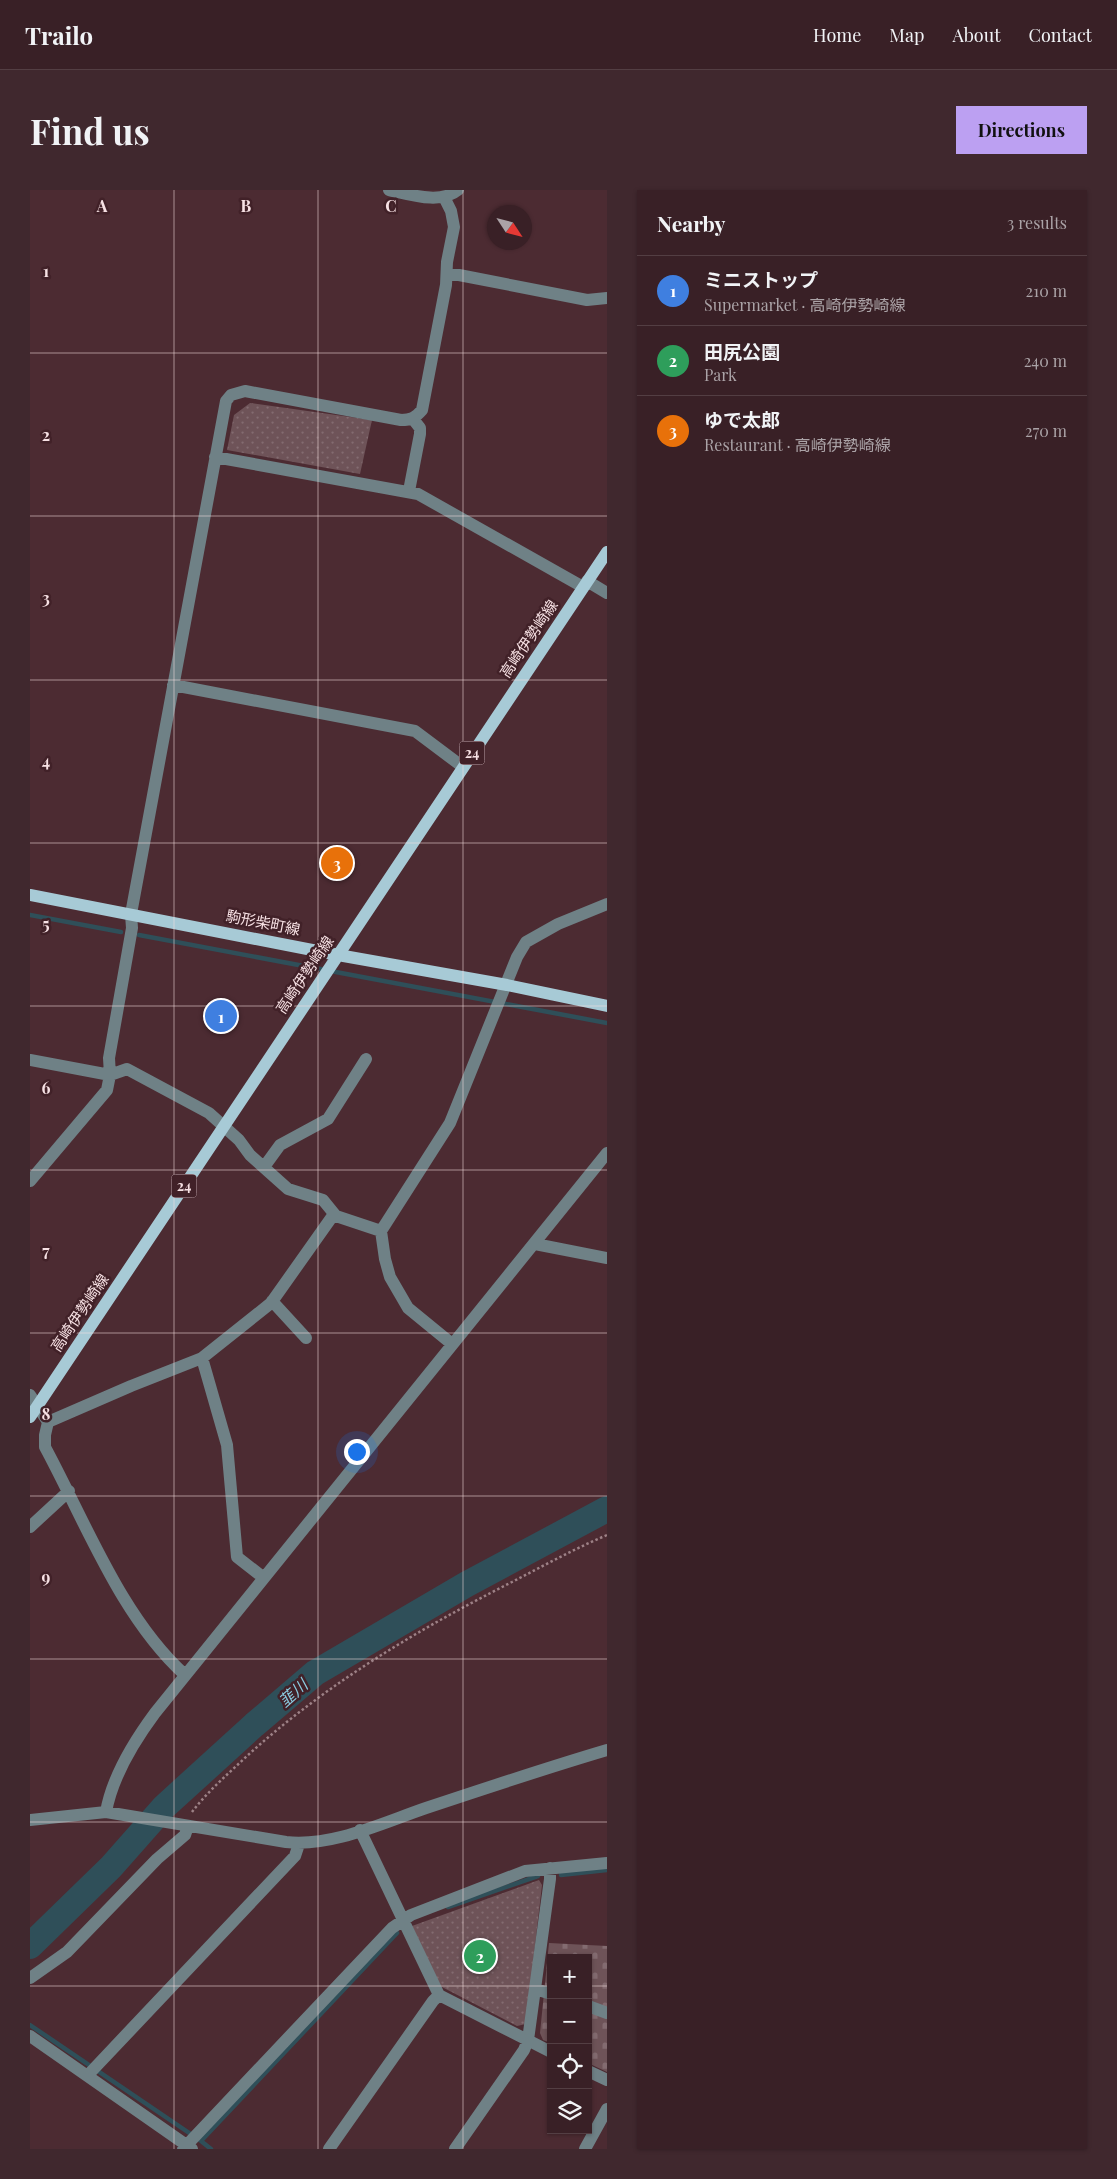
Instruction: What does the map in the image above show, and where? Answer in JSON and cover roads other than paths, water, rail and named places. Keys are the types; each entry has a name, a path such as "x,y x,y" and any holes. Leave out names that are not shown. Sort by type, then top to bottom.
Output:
{"main road":[{"name":"高崎伊勢崎線","path":"30,1418 607,552"},
{"name":"駒形柴町線","path":"30,894 507,985 607,1006"}],"street":[{"path":"388,190 421,196 444,197 458,190"},
{"path":"30,1181 107,1090 110,1074 109,1058 132,928 131,914 226,400 237,392 255,392 400,420 413,419 422,410 454,227 451,211 444,197"},
{"path":"447,275 459,275 587,300 607,298"},
{"path":"409,491 420,434 420,428 413,419"},
{"path":"216,457 409,491 422,496 586,584 607,593"},
{"path":"174,685 415,731 463,767"},
{"path":"452,1344 408,1308 390,1277 384,1258 381,1231 450,1123 517,958 526,942 558,924 607,904"},
{"path":"264,1167 280,1145 328,1119 366,1059"},
{"path":"30,1060 110,1074 127,1068 209,1113 288,1189 323,1200 336,1216 381,1231"},
{"path":"106,1812 108,1800 133,1745 155,1713 607,1153"},
{"path":"48,1422 202,1358 272,1301 334,1214"},
{"path":"535,1244 607,1258"},
{"path":"272,1301 306,1338"},
{"path":"202,1358 227,1445 237,1557 264,1578"},
{"path":"30,1395 48,1422 44,1435 45,1448 124,1598 148,1633 173,1664 186,1675"},
{"path":"30,1526 69,1491"},
{"path":"30,1820 106,1812 299,1844 323,1841 360,1830 607,1750"},
{"path":"30,1978 68,1952 158,1859 185,1835 182,1825"},
{"path":"360,1830 439,1995 547,2050"},
{"path":"88,2075 295,1856 299,1844"},
{"path":"30,2036 88,2075 187,2148 392,1928 402,1920 525,1871 607,1863"},
{"path":"455,2149 524,2050 528,2040 550,1868"},
{"path":"536,1988 547,1992"},
{"path":"330,2149 439,1995"},
{"path":"592,2007 607,2013"},
{"path":"592,2073 607,2080"},
{"path":"585,2149 607,2109"}],"waterway":[{"path":"30,915 121,932"},
{"path":"139,935 607,1023"},
{"name":"韮川","path":"30,1946 111,1867 164,1807 254,1725 315,1673 467,1584 607,1509"},
{"path":"561,1875 607,1870"},
{"path":"448,1907 538,1876"},
{"path":"30,2025 201,2141 397,1933"},
{"path":"201,2141 211,2149"}],"place":[{"name":"ゆで太郎","path":"337,863"},
{"name":"ミニストップ","path":"221,1016"},
{"name":"田尻公園","path":"480,1956"}]}
